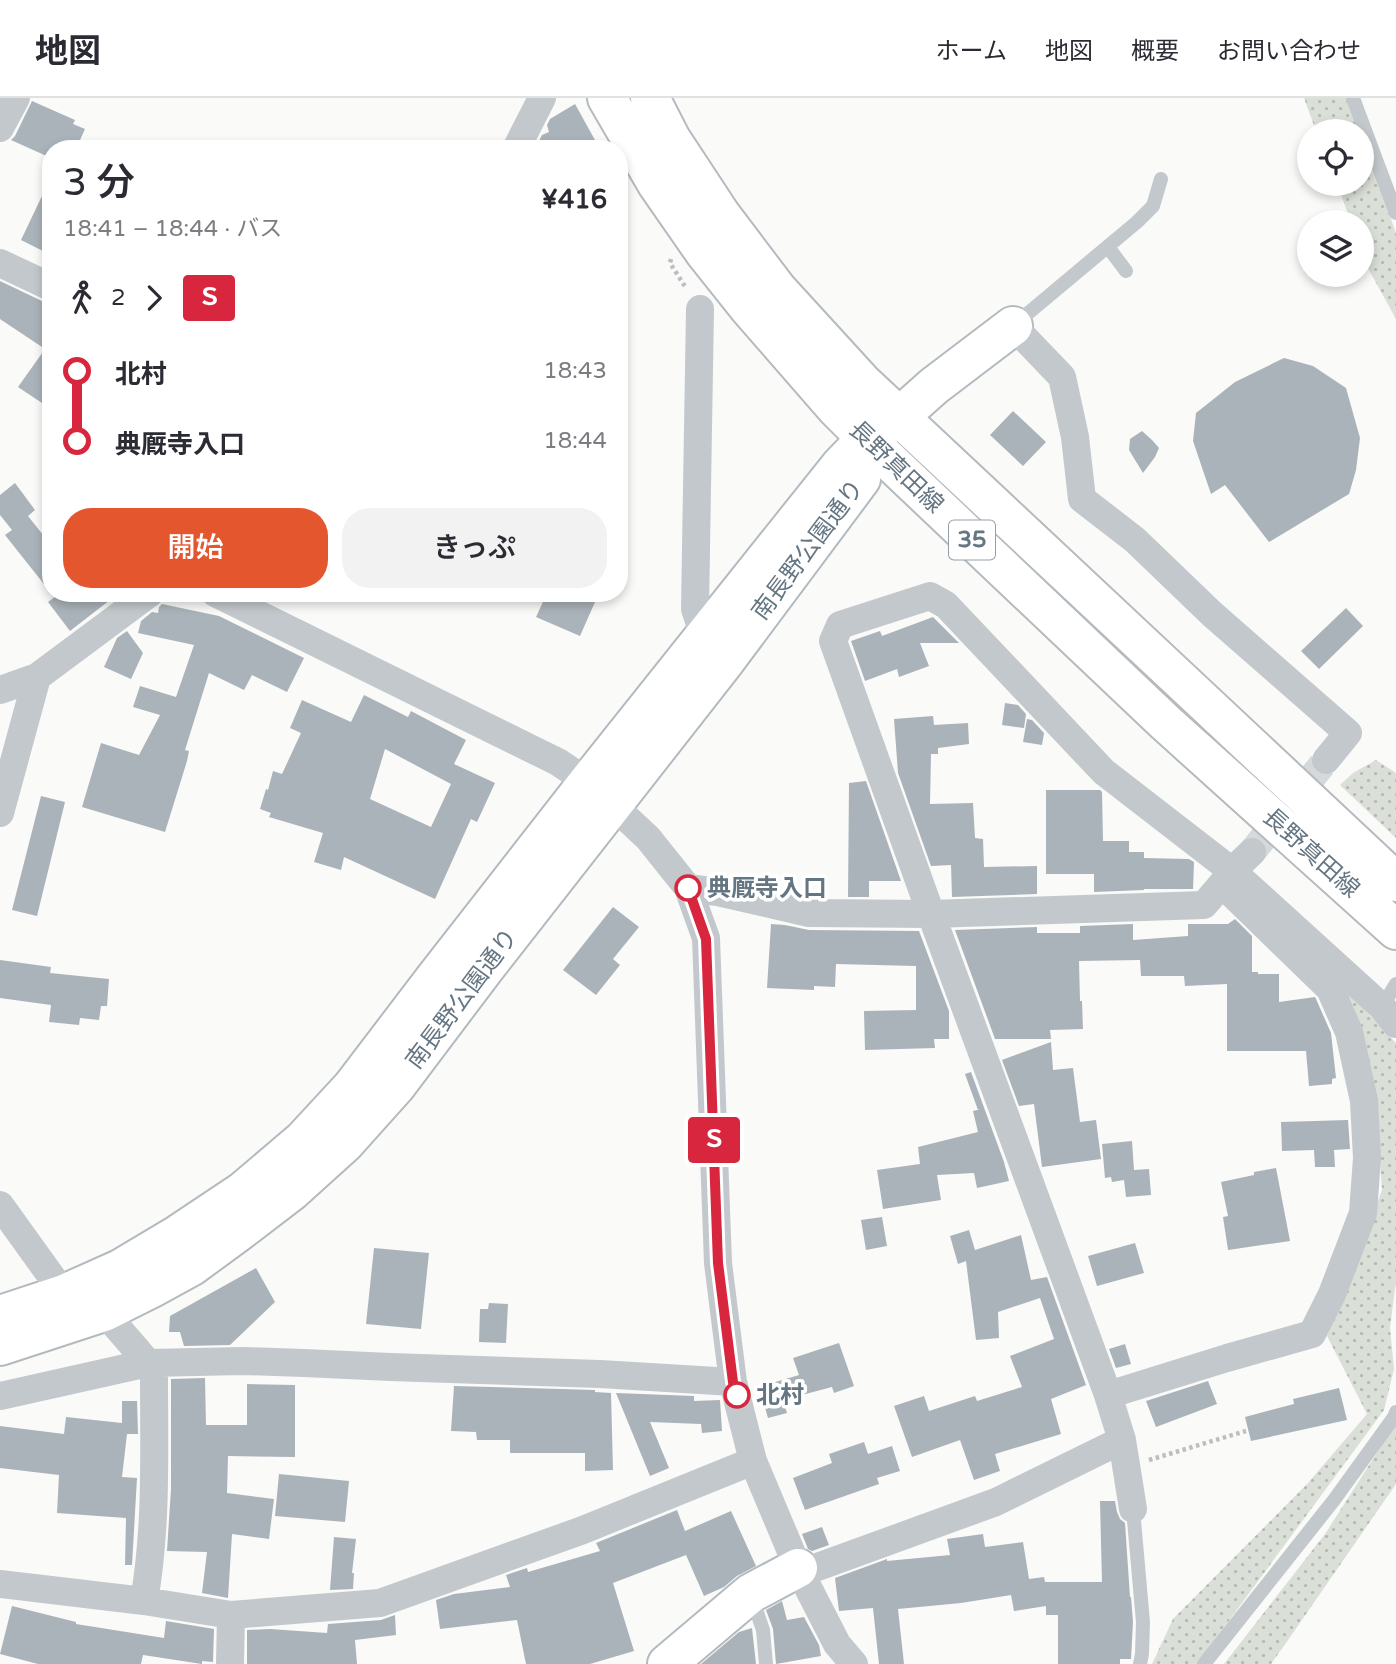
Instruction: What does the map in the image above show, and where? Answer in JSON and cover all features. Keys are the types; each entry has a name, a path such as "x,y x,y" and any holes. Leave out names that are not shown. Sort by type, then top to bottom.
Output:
{"street":[{"path":"0,128 16,98"},
{"path":"521,140 542,98"},
{"name":"長野真田線","path":"607,98 657,184 705,253 818,388 873,445 1166,723 1396,930"},
{"name":"長野真田線","path":"650,98 671,139 721,215 777,289 853,373 1396,883"},
{"path":"0,263 42,283"},
{"path":"700,309 695,608 704,636"},
{"path":"898,418 934,386 1013,326 1062,377 1075,437 1082,499 1135,540 1212,614 1348,733 1326,760"},
{"name":"南長野公園通り","path":"0,1315 64,1293 120,1269 243,1191 303,1140 352,1087 435,978 601,793 726,660 873,445 898,418"},
{"name":"南長野公園通り","path":"0,1346 104,1312 192,1266 292,1191 344,1144 396,1086 485,968 704,636 840,466 873,445"},
{"path":"1133,1509 1124,1453 1108,1395 833,641 840,625 930,596 946,605 1104,772 1235,869 1391,1005"},
{"path":"0,690 37,677 138,602"},
{"path":"233,602 558,762 601,793 648,838 688,888 706,939 718,1263 733,1382 753,1461 799,1571 837,1644 854,1664"},
{"path":"0,813 37,677"},
{"path":"688,888 718,892 809,913 931,914 1204,905 1235,869"},
{"path":"1108,1395 1312,1334 1332,1293 1363,1213 1367,1158 1364,1101 1349,1032 1330,989 1235,869"},
{"path":"0,1205 64,1293"},
{"path":"104,1312 148,1363 154,1374 154,1480 150,1570 144,1601"},
{"path":"0,1396 148,1363 244,1361 600,1374 733,1382"},
{"path":"667,1664 751,1593 799,1571 996,1502 1124,1453"},
{"path":"0,1584 144,1601 231,1615 380,1603 583,1530 753,1461"},
{"path":"230,1664 231,1615"}],"lane":[{"path":"1353,98 1396,213"},
{"path":"1013,326 1153,206 1161,179"},
{"path":"1108,247 1126,271"},
{"path":"1204,1664 1334,1500 1396,1412"},
{"path":"1133,1509 1143,1622 1140,1664"},
{"path":"751,1593 762,1630 766,1664"}],"path":[{"path":"673,251 670,263 700,309"},
{"path":"1124,1453 1246,1430"}],"shaded area":[{"path":"1304,98 1346,98 1354,119 1312,119"},
{"path":"1374,172 1396,233 1396,319 1374,279 1374,210 1347,210 1341,196 1374,196"},
{"path":"1376,760 1396,773 1396,838 1340,785 1353,773"},
{"path":"1337,980 1396,1043 1396,1281 1390,1328 1394,1369 1384,1410 1197,1664 1152,1664 1173,1619 1308,1483 1367,1414 1327,1336 1382,1190 1375,1088"},
{"path":"1396,1423 1396,1484 1286,1643 1271,1664 1224,1664 1325,1534"}],"building":[{"path":"32,101 75,120 73,124 85,129 80,140 42,140 42,154 11,140"},
{"path":"575,104 595,140 540,140 542,135 549,132 547,125 550,119"},
{"path":"42,196 42,250 21,240"},
{"path":"0,281 42,301 42,347 0,319"},
{"path":"42,353 42,403 18,387"},
{"path":"1284,358 1313,366 1346,388 1360,438 1356,470 1349,494 1269,542 1225,485 1211,494 1193,441 1196,413 1235,382"},
{"path":"1013,411 1046,442 1023,466 990,435"},
{"path":"1142,431 1159,448 1143,473 1129,450 1130,439"},
{"path":"15,483 35,510 28,516 42,534 42,582 5,535 12,530 0,515 0,495"},
{"path":"48,602 107,602 70,631"},
{"path":"543,602 595,602 580,636 536,617"},
{"path":"162,604 219,616 304,658 287,692 252,675 244,690 209,673 185,750 189,751 187,761 165,832 82,807 101,743 139,755 160,715 133,707 140,686 176,697 194,645 138,633 141,621 152,612 158,613"},
{"path":"1346,608 1363,626 1319,669 1301,651"},
{"path":"933,617 959,643 920,643 929,666 899,677 897,669 865,681 851,641 880,631 882,636"},
{"path":"127,631 143,653 131,679 104,667 117,638"},
{"path":"364,695 408,717 411,711 466,740 454,764 495,783 477,822 471,819 435,899 344,857 341,870 314,862 323,833 269,817 271,813 260,809 273,771 282,774 301,733 290,728 302,700 351,722","holes":["385,749 451,784 431,827 370,799"]},
{"path":"1005,703 1018,705 1026,714 1024,728 1002,725"},
{"path":"933,716 934,725 968,723 969,744 938,748 938,754 931,754 930,804 973,803 975,838 983,839 984,867 1037,866 1037,894 952,897 951,865 931,866 898,773 894,719"},
{"path":"1027,719 1032,720 1044,733 1042,745 1023,742"},
{"path":"866,781 901,881 869,881 869,897 848,897 849,783"},
{"path":"1046,790 1100,790 1103,841 1129,841 1129,852 1144,852 1144,858 1189,859 1194,862 1193,889 1094,892 1094,874 1046,874"},
{"path":"41,796 65,802 37,916 12,910"},
{"path":"613,907 639,927 613,959 620,965 596,995 563,970"},
{"path":"1235,919 1252,936 1252,972 1279,974 1279,1002 1315,997 1331,1033 1336,1078 1332,1079 1332,1084 1309,1086 1306,1051 1227,1051 1227,984 1185,986 1184,976 1141,976 1140,960 1079,961 1083,1029 1050,1030 1051,1039 995,1039 955,930 1037,927 1037,933 1080,933 1080,926 1133,924 1133,940 1188,936 1188,924 1228,924"},
{"path":"771,924 809,930 919,931 949,1011 949,1039 934,1039 935,1048 865,1050 864,1011 916,1010 916,966 836,964 835,987 814,986 814,990 767,988"},
{"path":"0,960 51,967 50,973 109,979 107,1006 101,1006 99,1020 80,1018 79,1025 49,1022 51,1005 0,998"},
{"path":"1051,1042 1053,1070 1073,1068 1080,1122 1096,1120 1101,1159 1042,1167 1034,1104 1019,1106 1002,1060"},
{"path":"971,1072 1009,1181 977,1188 974,1173 937,1175 941,1200 883,1209 877,1170 920,1164 918,1147 978,1132 973,1111 978,1110 965,1074"},
{"path":"1348,1120 1350,1149 1334,1150 1335,1167 1315,1167 1314,1150 1282,1151 1281,1122"},
{"path":"1132,1141 1134,1170 1149,1169 1151,1195 1126,1197 1124,1180 1112,1182 1111,1177 1105,1178 1102,1144"},
{"path":"1276,1168 1290,1241 1228,1250 1223,1217 1228,1216 1221,1182"},
{"path":"882,1217 887,1246 866,1250 861,1220"},
{"path":"969,1230 975,1250 1021,1235 1031,1280 1047,1277 1086,1385 1051,1399 1061,1434 995,1454 1000,1471 974,1480 960,1440 912,1457 894,1406 924,1396 929,1411 975,1396 977,1401 1022,1387 1010,1356 1054,1339 1040,1298 998,1312 999,1338 976,1340 966,1261 958,1264 950,1236"},
{"path":"1135,1243 1144,1273 1097,1286 1088,1256"},
{"path":"374,1248 429,1253 421,1329 366,1324"},
{"path":"256,1268 275,1302 230,1345 184,1346 180,1332 169,1332 170,1316"},
{"path":"489,1303 508,1304 506,1343 479,1342 480,1309 488,1309"},
{"path":"839,1343 854,1386 834,1393 832,1387 783,1400 787,1413 768,1418 759,1387 799,1375 793,1358"},
{"path":"1125,1344 1131,1364 1116,1368 1109,1349"},
{"path":"205,1378 206,1425 247,1425 247,1384 295,1385 295,1457 228,1456 227,1493 274,1499 269,1539 232,1534 228,1598 202,1593 207,1552 167,1551 171,1489 171,1379"},
{"path":"1208,1381 1217,1404 1156,1427 1146,1401"},
{"path":"454,1386 595,1390 611,1393 613,1470 585,1471 585,1453 510,1453 510,1440 477,1440 476,1432 451,1431"},
{"path":"1339,1388 1347,1420 1251,1441 1245,1417 1294,1404 1293,1399"},
{"path":"616,1393 694,1396 694,1401 720,1400 722,1431 702,1433 701,1424 650,1422 669,1468 650,1476"},
{"path":"122,1401 137,1401 138,1434 127,1434 122,1477 137,1478 132,1565 125,1565 126,1518 57,1513 59,1475 0,1468 0,1426 64,1434 66,1417 122,1423"},
{"path":"864,1442 868,1454 892,1446 900,1471 877,1478 879,1484 805,1510 793,1478 832,1463 829,1454"},
{"path":"279,1474 349,1481 345,1522 275,1516"},
{"path":"1100,1501 1115,1501 1120,1519 1125,1523 1133,1622 1131,1659 1120,1659 1120,1664 1058,1664 1058,1615 1046,1615 1046,1606 1014,1611 1011,1595 898,1609 904,1664 879,1664 873,1608 839,1611 835,1578 887,1559 950,1555 947,1539 983,1534 985,1547 1023,1542 1029,1579 1044,1577 1045,1582 1102,1582"},
{"path":"677,1510 685,1531 731,1511 756,1566 724,1587 704,1596 686,1555 613,1583 634,1651 590,1664 526,1664 517,1620 440,1629 436,1600 454,1594 510,1587 506,1575 527,1568 528,1572 600,1551 596,1543"},
{"path":"822,1527 829,1545 812,1551 808,1549 802,1534"},
{"path":"334,1537 356,1539 353,1589 330,1590"},
{"path":"782,1601 787,1620 804,1617 819,1645 821,1656 776,1664 773,1629 766,1610"},
{"path":"12,1606 76,1624 164,1638 166,1621 214,1629 213,1662 202,1661 202,1664 143,1655 141,1664 38,1664 0,1654"},
{"path":"395,1615 396,1635 355,1640 357,1664 247,1664 247,1630 327,1633 328,1624 381,1620"},
{"path":"752,1628 756,1664 701,1664 739,1632"}],"tunnel":[{"path":"1252,852 1326,760"}],"bus line":[{"name":"Ｓ","path":"688,888 706,939 718,1263 733,1382 737,1395"}],"place":[{"name":"典厩寺入口","path":"688,888"},
{"name":"北村","path":"737,1395"}]}
